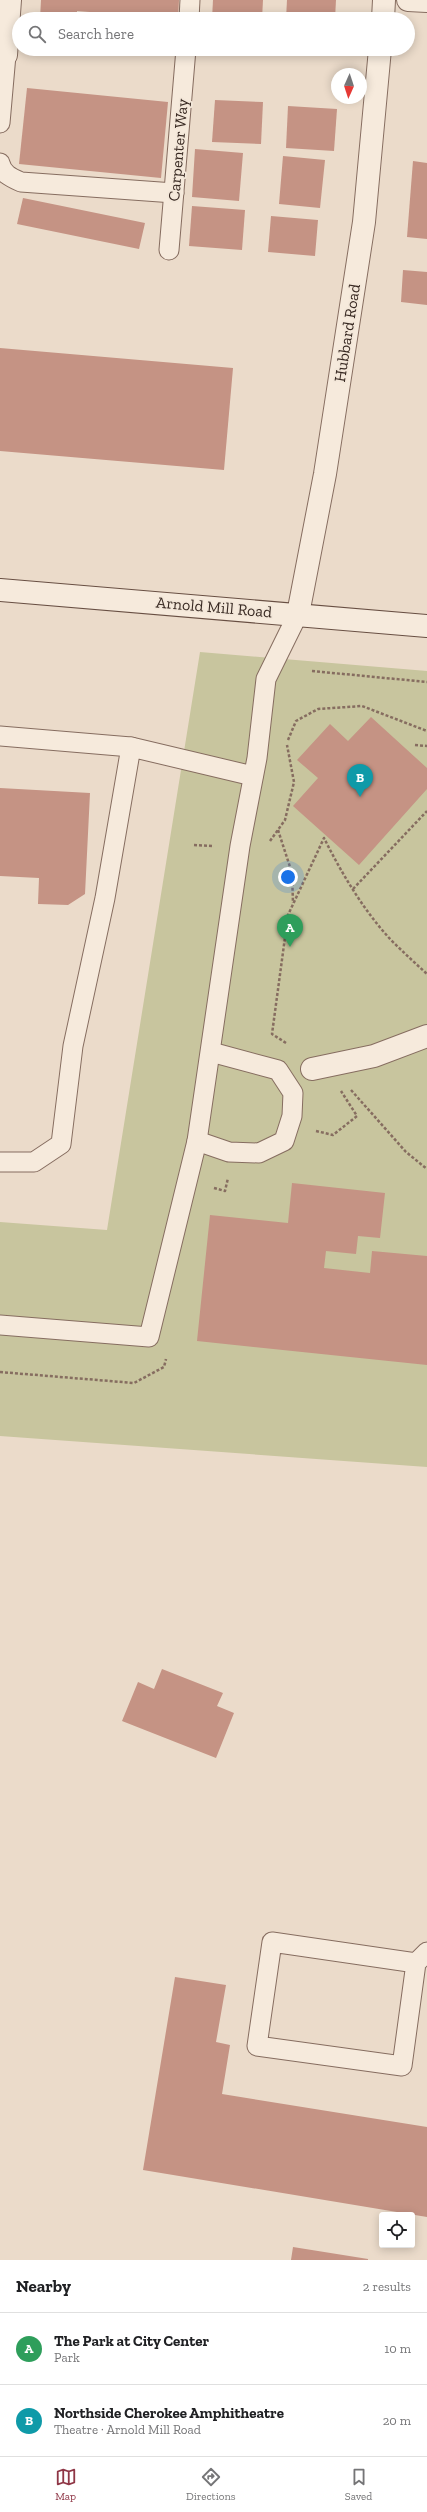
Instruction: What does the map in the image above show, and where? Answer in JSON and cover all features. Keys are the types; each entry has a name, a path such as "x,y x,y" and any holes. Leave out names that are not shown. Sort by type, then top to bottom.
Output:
{"street":[{"path":"6,55 10,0"},
{"path":"383,12 384,0"},
{"path":"408,0 427,1"},
{"name":"Hubbard Road","path":"298,614 325,474 363,230 379,56"},
{"name":"Arnold Mill Road","path":"0,590 427,626"},
{"path":"312,1069 374,1056 427,1036"}],"lane":[{"path":"189,12 190,0"},
{"path":"0,123 6,55"},
{"name":"Carpenter Way","path":"169,250 185,56"},
{"path":"0,163 1,168 10,178 21,182 174,193"},
{"path":"0,1325 149,1337 197,1141 240,846 253,776 266,680 298,614"},
{"path":"0,736 131,747 253,776"},
{"path":"0,1162 34,1162 60,1144 73,1046 105,898 131,747"},
{"path":"197,1141 229,1152 259,1153 284,1141 292,1116 293,1093 278,1070 211,1052"},
{"path":"272,1942 422,1958 402,2066 257,2046 272,1942"}],"path":[{"path":"312,671 427,682"},
{"path":"194,845 240,846 268,843 285,820 294,782 287,742 296,721 318,709 362,706 427,731"},
{"path":"415,745 427,746"},
{"path":"353,889 427,811"},
{"path":"278,830 292,873 293,905"},
{"path":"312,1069 293,1047 272,1034 288,915 324,838 339,868 391,940 427,974"},
{"path":"346,1085 406,1152 427,1168"},
{"path":"316,1131 333,1135 357,1116 338,1088"},
{"path":"313,1137 317,1124"},
{"path":"208,1186 225,1191 229,1174"},
{"path":"0,1372 134,1383 164,1367 167,1352"}],"shaded area":[{"path":"200,652 427,671 427,1467 0,1436 0,1222 107,1230"}],"building":[{"path":"41,0 179,0 178,12 40,12"},
{"path":"213,0 263,0 262,12 212,12"},
{"path":"287,0 336,0 335,12 286,12"},
{"path":"27,88 168,102 161,178 19,164"},
{"path":"215,100 263,102 261,144 212,142"},
{"path":"288,106 337,109 334,151 286,148"},
{"path":"195,149 243,153 239,201 192,197"},
{"path":"283,156 325,160 320,208 279,204"},
{"path":"413,161 427,163 427,239 407,237"},
{"path":"23,198 145,223 139,249 17,224"},
{"path":"192,206 245,210 242,250 189,246"},
{"path":"271,216 318,220 315,256 268,252"},
{"path":"403,270 427,272 427,305 401,302"},
{"path":"0,348 233,368 224,470 0,451"},
{"path":"371,717 427,768 427,789 359,865 293,806 318,778 297,760 330,724 348,741"},
{"path":"0,788 90,793 85,894 68,905 38,904 39,878 0,876"},
{"path":"292,1183 385,1193 380,1238 358,1236 356,1254 326,1251 324,1268 370,1273 372,1251 427,1256 427,1365 197,1341 210,1215 288,1223"},
{"path":"162,1669 223,1693 217,1706 234,1713 216,1758 122,1721 138,1682 154,1689"},
{"path":"175,1977 226,1985 216,2042 230,2045 222,2094 427,2127 427,2217 415,2215 415,2212 397,2212 143,2170"},
{"path":"293,2247 368,2259 368,2260 291,2260"}],"place":[{"name":"Northside Cherokee Amphitheatre","path":"360,797"},
{"name":"The Park at City Center","path":"290,947"}]}
